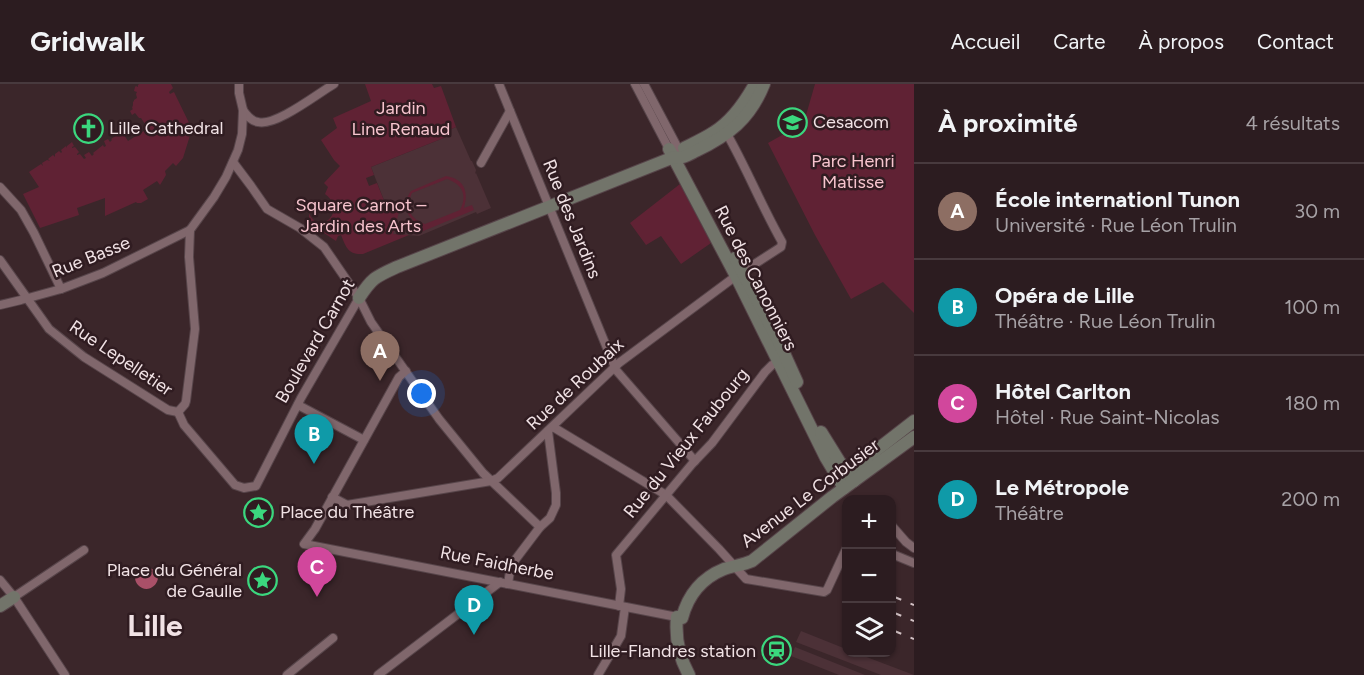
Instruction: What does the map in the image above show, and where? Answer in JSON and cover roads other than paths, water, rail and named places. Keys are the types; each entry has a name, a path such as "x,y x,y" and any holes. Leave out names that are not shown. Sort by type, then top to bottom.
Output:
{"street":[{"path":"243,110 259,123 270,122 334,84"},
{"name":"Rue des Jardins","path":"499,84 614,367 695,460"},
{"name":"Rue des Canonniers","path":"635,84 676,153"},
{"name":"Rue des Canonniers","path":"644,84 676,153 848,481"},
{"name":"Boulevard Carnot","path":"178,412 184,425 235,484 244,488 256,486 298,405 369,282 440,249 676,153 724,125 738,110 755,84"},
{"name":"Boulevard Carnot","path":"676,153 711,144 727,134 748,114 764,84"},
{"path":"178,412 186,401 195,329 189,230 214,197 233,162 241,136 243,110 239,88"},
{"path":"481,163 510,111"},
{"name":"Rue de Roubaix","path":"490,481 502,475 614,367 739,274 781,247 750,177 727,134"},
{"path":"233,162 267,209 300,228 324,247 359,298 371,322 439,419 490,481 540,527"},
{"path":"0,187 25,216 61,289"},
{"name":"Rue Basse","path":"0,305 61,289 115,268 189,230"},
{"name":"Rue Lepelletier","path":"0,260 49,329 84,357 165,408 178,412"},
{"name":"Rue du Vieux Faubourg","path":"622,607 616,555 695,460 712,443 765,372 783,360"},
{"path":"406,371 399,377 332,497 347,505 490,481"},
{"path":"298,405 364,440"},
{"name":"Avenue Le Corbusier","path":"680,618 694,590 711,576 723,570 752,561 848,481 914,421"},
{"path":"550,429 666,495 748,580 823,592 827,590 842,558"},
{"path":"378,675 504,583 515,560 540,527 550,518 556,505 556,494 550,429"},
{"name":"Avenue Le Corbusier","path":"848,481 914,436"},
{"name":"Rue Faidherbe","path":"332,497 304,544 680,618"},
{"path":"896,531 914,548"},
{"path":"0,606 84,550"},
{"path":"896,556 914,563"},
{"path":"0,580 14,597 65,675"},
{"path":"598,675 621,636 622,607"},
{"path":"680,618 676,636 683,664 689,675"},
{"path":"287,675 333,638"}],"railway":[{"path":"896,598 914,605"},
{"path":"896,614 914,621"},
{"path":"896,632 914,639"}],"place":[{"name":"Cesacom","path":"792,122"},
{"name":"Lille Cathedral","path":"88,128"},
{"name":"École internationl Tunon","path":"380,381"},
{"name":"Opéra de Lille","path":"314,464"},
{"name":"Place du Théâtre","path":"259,512"},
{"name":"Place du Général de Gaulle","path":"263,580"},
{"name":"Hôtel Carlton","path":"317,597"},
{"name":"Le Métropole","path":"474,635"},
{"name":"Lille-Flandres station","path":"777,651"}],"district":[{"name":"Lille","path":"155,625"}],"park label":[{"name":"Jardin Line Renaud","path":"401,118"},
{"name":"Parc Henri Matisse","path":"853,172"},
{"name":"Square Carnot – Jardin des Arts","path":"361,215"}]}
